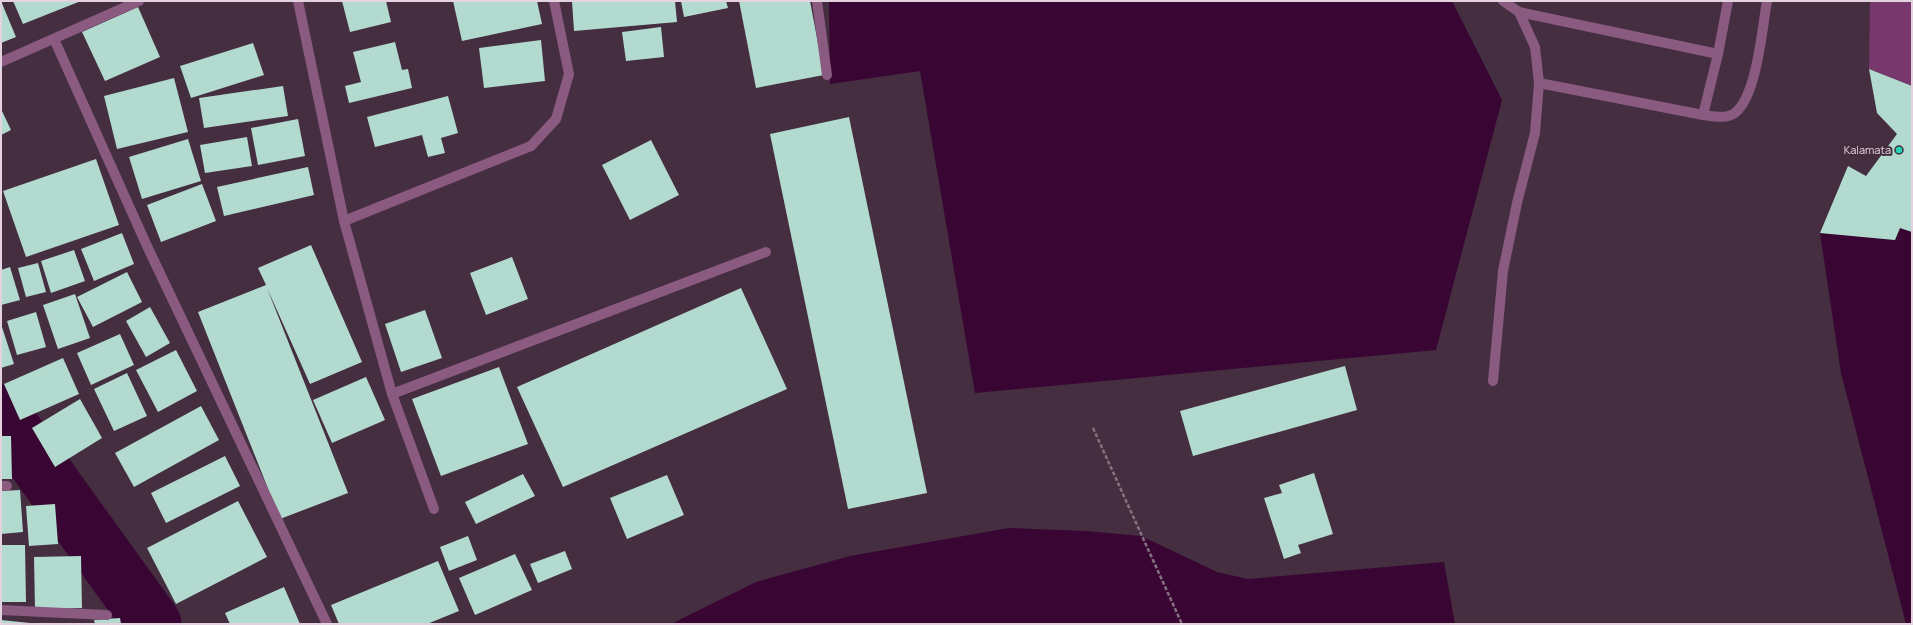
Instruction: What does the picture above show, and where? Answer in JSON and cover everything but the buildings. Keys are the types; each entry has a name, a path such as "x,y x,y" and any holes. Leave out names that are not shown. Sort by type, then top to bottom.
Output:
{"street":[{"path":"1,62 54,40 139,1"},
{"path":"298,1 344,221 392,394 434,509"},
{"path":"344,221 531,146 556,119 569,74 554,1"},
{"path":"817,1 827,75"},
{"path":"1502,1 1519,12 1718,54"},
{"path":"1703,114 1718,54 1728,1"},
{"path":"1539,82 1720,117 1735,113 1745,100 1753,78 1767,1"},
{"path":"1493,381 1503,271 1517,204 1535,133 1539,82 1535,47 1519,12"},
{"path":"54,40 147,246 327,624"},
{"path":"392,394 766,252"},
{"path":"1,610 107,615"}],"path":[{"path":"1093,428 1182,624"}],"shaded area":[{"path":"829,1 1448,1 1453,3 1502,100 1436,350 975,393 920,71 830,84"},
{"path":"1870,1 1912,1 1912,86 1869,69"},
{"path":"1900,228 1912,232 1912,624 1906,624 1841,373 1820,233 1895,240"},
{"path":"1009,528 1086,531 1141,536 1217,572 1248,579 1444,562 1455,624 671,624 756,582 850,556"}],"waterway":[{"path":"1,413 153,624"}],"place":[{"name":"Kalamata","path":"1899,150"}]}
